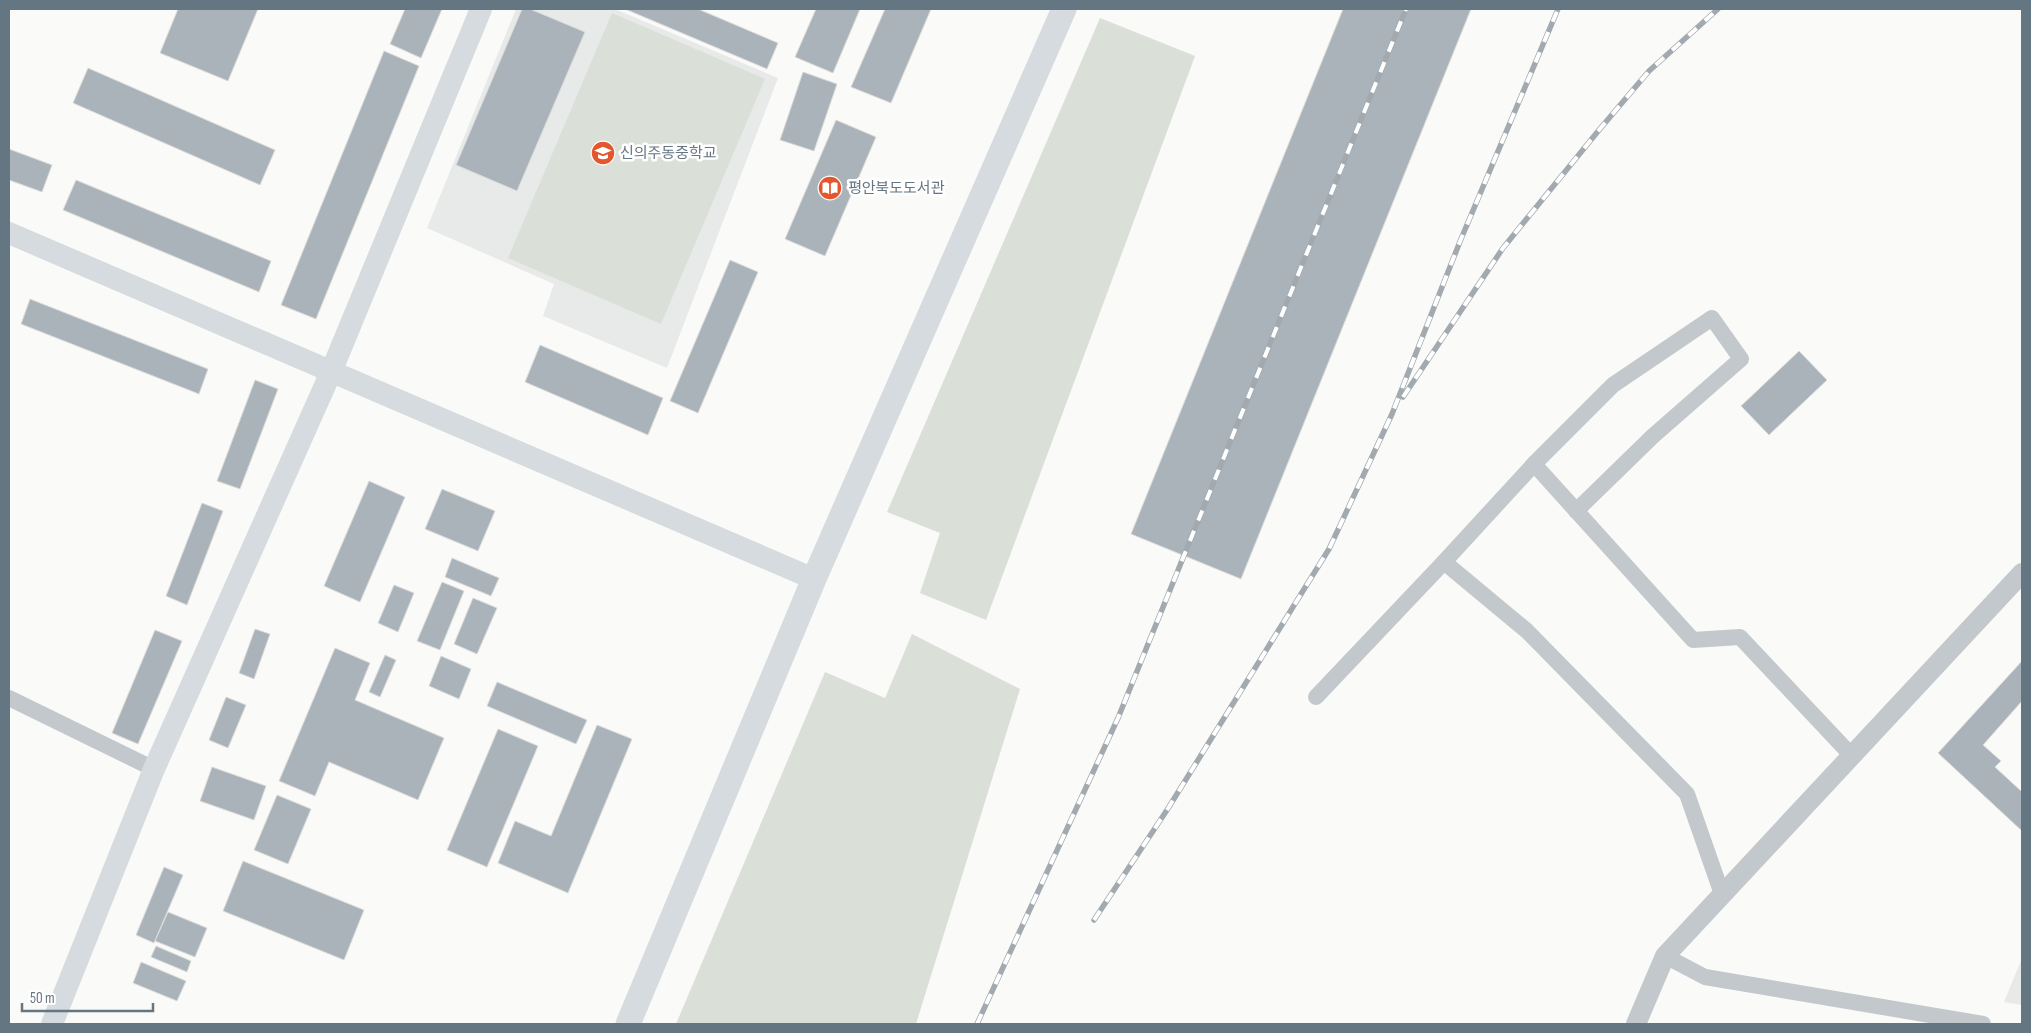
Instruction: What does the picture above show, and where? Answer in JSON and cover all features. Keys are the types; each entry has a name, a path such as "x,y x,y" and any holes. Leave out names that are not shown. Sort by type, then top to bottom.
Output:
{"main road":[{"path":"52,1024 154,769 331,372 481,9"},
{"path":"628,1024 814,579 1064,9"},
{"path":"9,233 814,579"}],"street":[{"path":"1316,697 1534,464 1613,386 1712,318 1741,359 1653,436 1576,511"},
{"path":"1534,464 1693,640 1740,637 1852,756"},
{"path":"1444,562 1527,631 1686,794 1722,894"},
{"path":"1636,1024 1664,956 2022,573"},
{"path":"9,698 154,769"},
{"path":"1664,956 1705,977 1983,1024"}],"shaded area":[{"name":"신의주동중학교","path":"516,9 615,9 778,78 667,368 543,316 554,284 427,228"},
{"path":"612,13 765,79 661,324 508,258"},
{"path":"1100,18 1195,56 986,620 920,593 940,533 887,512"},
{"path":"912,634 1020,689 916,1024 676,1024 825,672 885,698"},
{"path":"2022,958 2022,1005 2004,1002"}],"building":[{"path":"178,9 258,9 228,81 160,53"},
{"path":"405,9 442,9 421,58 390,44"},
{"path":"522,9 530,9 585,32 517,191 456,165"},
{"path":"625,9 698,9 778,43 767,69"},
{"path":"816,9 860,9 833,73 795,57"},
{"path":"885,9 931,9 891,103 851,87"},
{"path":"1343,9 1471,9 1241,579 1131,534"},
{"path":"384,51 419,66 316,319 281,305"},
{"path":"88,68 275,150 260,185 73,103"},
{"path":"803,72 837,84 814,151 780,140"},
{"name":"평안북도도서관","path":"836,120 876,137 825,256 785,239"},
{"path":"9,149 52,165 42,192 9,180"},
{"path":"76,180 271,261 259,292 63,210"},
{"path":"730,260 758,272 698,413 670,401"},
{"path":"30,299 208,369 199,394 21,324"},
{"path":"540,345 663,398 648,435 525,382"},
{"path":"1799,351 1827,380 1769,435 1741,406"},
{"path":"255,380 278,389 240,489 217,481"},
{"path":"369,481 405,497 360,602 324,586"},
{"path":"442,489 495,511 478,551 425,529"},
{"path":"202,503 223,511 187,605 166,596"},
{"path":"452,558 499,578 491,596 445,577"},
{"path":"442,582 464,591 440,650 417,641"},
{"path":"394,585 414,593 398,632 378,623"},
{"path":"473,598 497,608 477,654 454,644"},
{"path":"255,629 270,634 254,679 239,673"},
{"path":"155,630 182,641 138,744 112,733"},
{"path":"335,648 370,663 355,700 444,738 418,800 329,762 315,796 279,781"},
{"path":"385,655 396,660 380,697 369,692"},
{"path":"441,656 471,669 459,699 429,686"},
{"path":"2022,661 2022,701 1983,745 2001,761 1995,767 2022,792 2022,831 1938,753"},
{"path":"497,682 587,720 576,744 487,706"},
{"path":"226,697 246,705 228,748 209,740"},
{"path":"597,725 632,739 568,893 498,863 515,821 551,836"},
{"path":"498,729 538,746 487,867 447,850"},
{"path":"212,767 266,786 254,820 200,801"},
{"path":"277,795 311,809 288,864 254,850"},
{"path":"243,861 364,910 344,960 223,911"},
{"path":"164,867 183,875 154,943 136,935"},
{"path":"168,912 207,928 195,957 155,941"},
{"path":"156,946 191,961 187,972 151,957"},
{"path":"141,962 186,981 177,1001 133,983"}],"railway":[{"path":"977,1024 1118,718 1406,9"},
{"path":"1094,920 1167,810 1329,549 1392,414 1461,239 1558,9"},
{"path":"1403,397 1503,248 1649,71 1718,9"}],"place":[{"name":"신의주동중학교","path":"603,153"},
{"name":"평안북도도서관","path":"830,188"}]}
